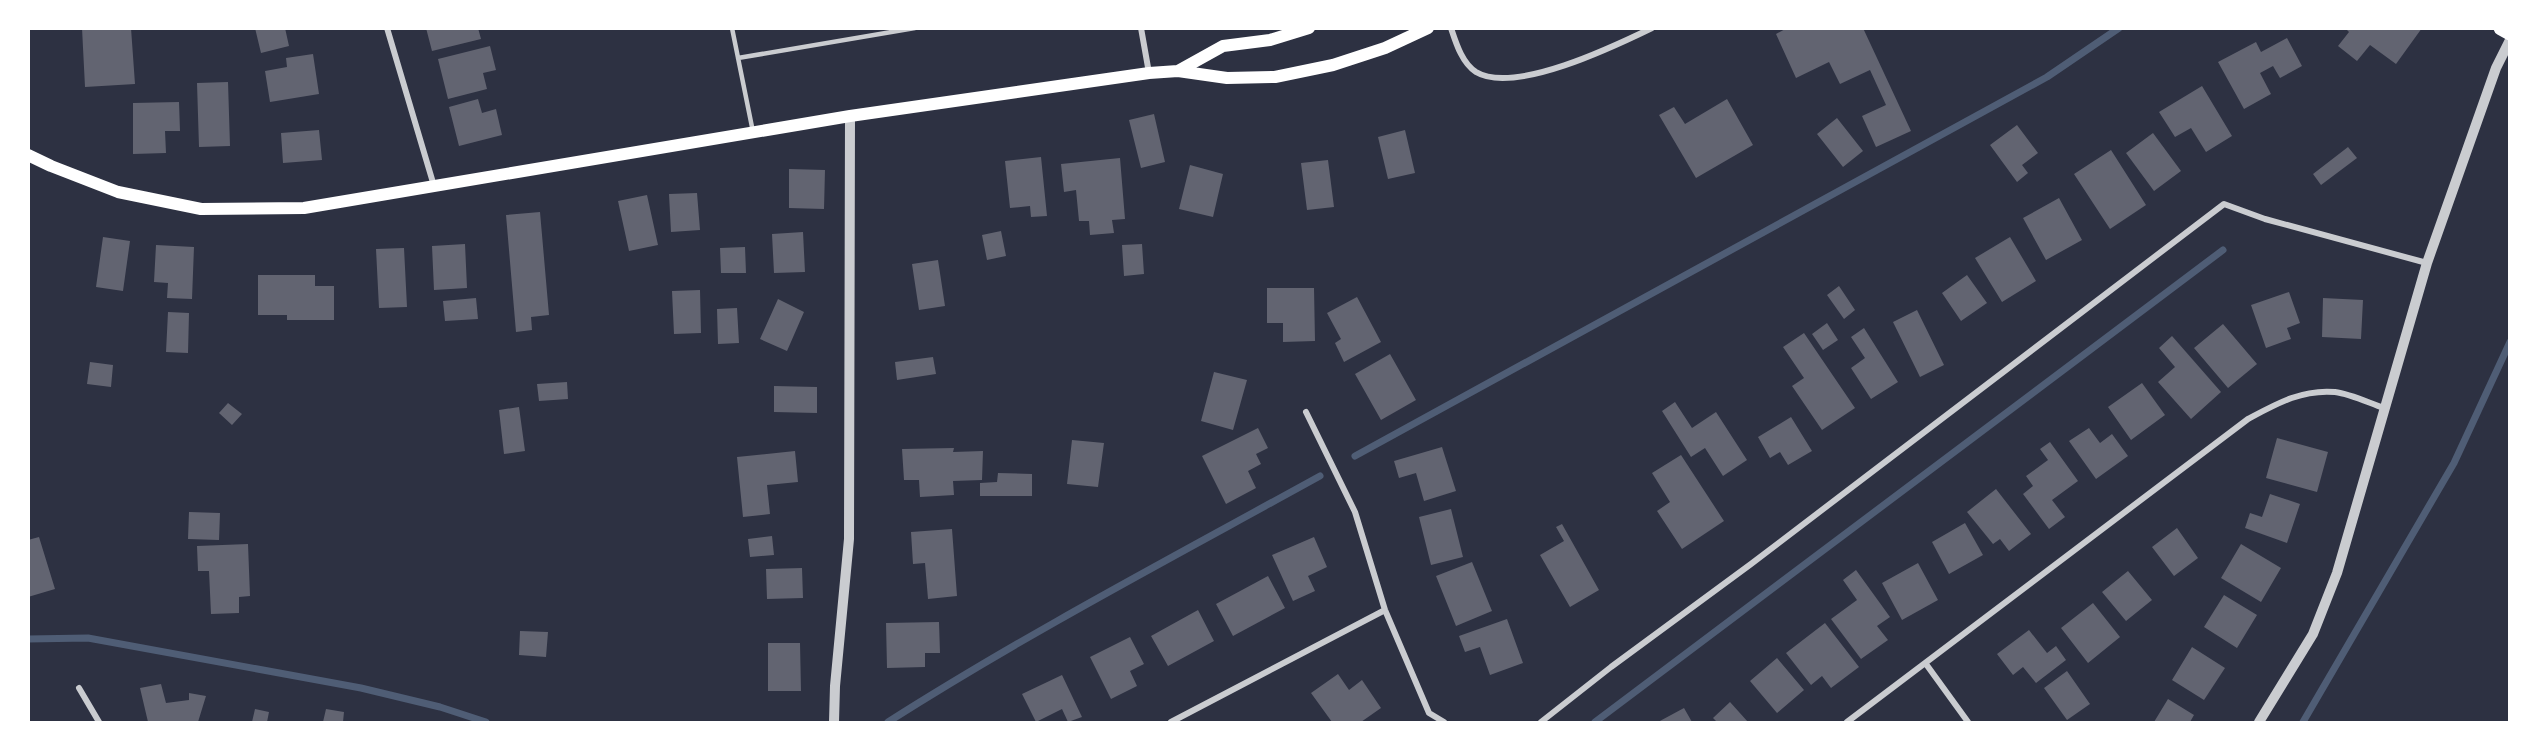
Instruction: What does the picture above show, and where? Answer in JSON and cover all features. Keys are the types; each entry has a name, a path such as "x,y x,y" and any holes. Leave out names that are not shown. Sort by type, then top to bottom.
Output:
{"main road":[{"path":"1178,71 1223,46 1270,40 1309,28"},
{"path":"28,155 118,192 201,208 304,208 850,116 1149,73 1178,71 1227,78 1275,77 1333,65 1385,48 1428,28"},
{"path":"2501,28 2510,33"}],"street":[{"path":"387,28 434,186"},
{"path":"1141,28 1149,73"},
{"path":"1450,28 1462,57 1476,72 1494,78 1520,77 1594,56 1652,28"},
{"path":"2259,723 2313,634 2337,573 2427,263 2496,68 2510,40"},
{"path":"834,723 835,686 849,539 850,116"},
{"path":"1541,723 1611,667 1760,557 2224,204 2265,219 2427,263"},
{"path":"1847,723 2248,419 2303,393 2337,392 2384,408"},
{"path":"1306,412 1355,512 1385,610 1429,713 1444,723"},
{"path":"1171,723 1385,610"},
{"path":"1926,664 1968,723"},
{"path":"79,688 99,723"}],"lane":[{"path":"732,28 753,132"},
{"path":"738,58 915,28"}],"building":[{"path":"82,28 131,28 135,84 85,87"},
{"path":"255,28 285,28 289,46 261,53"},
{"path":"426,28 478,28 481,39 432,51"},
{"path":"1787,28 1863,28 1911,131 1876,147 1862,116 1886,105 1870,70 1840,84 1829,62 1796,78 1776,34"},
{"path":"2345,28 2422,28 2396,64 2370,45 2357,61 2338,46 2349,32"},
{"path":"2287,38 2302,66 2280,78 2273,66 2260,73 2271,94 2244,109 2218,62 2256,42 2261,52"},
{"path":"490,46 496,70 483,73 487,89 448,99 438,59"},
{"path":"313,54 319,94 270,102 265,71 287,67 286,58"},
{"path":"228,82 230,146 199,147 197,83"},
{"path":"2202,86 2232,136 2206,152 2191,128 2175,137 2159,112"},
{"path":"478,99 482,113 496,109 502,135 459,146 449,107"},
{"path":"1727,99 1753,145 1696,178 1659,115 1674,107 1685,124"},
{"path":"179,102 180,131 165,131 166,153 133,154 133,103"},
{"path":"1154,114 1165,162 1141,168 1129,120"},
{"path":"1837,118 1863,151 1843,167 1817,134"},
{"path":"2017,125 2038,153 2022,165 2028,173 2017,182 1990,145"},
{"path":"319,130 322,160 283,163 281,133"},
{"path":"1405,130 1415,173 1388,179 1378,137"},
{"path":"2153,133 2181,171 2154,191 2126,153"},
{"path":"2348,147 2357,158 2321,185 2313,174"},
{"path":"2111,150 2146,205 2110,229 2074,174"},
{"path":"1041,157 1047,216 1031,217 1030,206 1010,208 1005,161"},
{"path":"1120,158 1125,219 1112,220 1114,233 1090,235 1089,221 1079,221 1076,190 1064,192 1061,164"},
{"path":"1328,160 1334,207 1307,210 1301,163"},
{"path":"1190,165 1223,174 1213,217 1179,209"},
{"path":"789,169 825,170 824,209 789,208"},
{"path":"697,193 700,230 671,232 669,194"},
{"path":"647,195 658,245 629,251 618,201"},
{"path":"2059,198 2082,240 2046,260 2023,218"},
{"path":"540,212 549,315 531,317 532,330 516,332 506,215"},
{"path":"1001,231 1006,256 987,260 982,235"},
{"path":"803,232 805,272 774,273 772,234"},
{"path":"103,237 130,241 123,291 96,287"},
{"path":"2010,237 2036,281 2002,302 1975,258"},
{"path":"465,244 467,288 434,290 432,246"},
{"path":"1142,244 1144,274 1124,276 1122,245"},
{"path":"156,245 194,247 192,299 167,298 168,283 154,282"},
{"path":"745,247 746,273 721,273 720,248"},
{"path":"404,248 407,307 379,308 376,249"},
{"path":"938,260 945,306 919,310 912,264"},
{"path":"258,275 315,275 315,286 334,286 334,320 287,320 287,315 258,315"},
{"path":"1967,275 1987,303 1961,321 1942,293"},
{"path":"1839,286 1855,310 1844,319 1827,295"},
{"path":"1267,288 1314,288 1315,341 1283,342 1283,323 1267,323"},
{"path":"700,290 701,333 674,334 672,291"},
{"path":"2289,292 2300,323 2287,328 2291,339 2266,348 2251,305"},
{"path":"1357,297 1381,342 1344,362 1335,343 1341,339 1327,313"},
{"path":"476,298 478,319 445,321 443,301"},
{"path":"2323,298 2363,300 2361,339 2322,337"},
{"path":"778,299 804,312 787,351 760,339"},
{"path":"737,308 739,343 718,344 717,309"},
{"path":"1917,310 1944,365 1920,377 1893,322"},
{"path":"168,312 189,313 188,353 166,352"},
{"path":"1827,323 1838,340 1823,350 1812,334"},
{"path":"2223,324 2257,364 2228,388 2194,348"},
{"path":"1864,328 1898,382 1871,399 1851,368 1865,358 1851,337"},
{"path":"1804,333 1855,408 1822,430 1792,386 1804,378 1783,347"},
{"path":"2172,336 2221,392 2191,419 2158,382 2175,367 2159,348"},
{"path":"1390,354 1416,400 1381,420 1355,374"},
{"path":"933,357 936,374 897,380 895,362"},
{"path":"90,362 113,365 111,387 87,384"},
{"path":"1214,372 1247,380 1233,430 1201,421"},
{"path":"567,382 568,399 539,401 537,384"},
{"path":"2142,383 2165,415 2131,440 2108,407"},
{"path":"774,386 817,387 817,413 774,412"},
{"path":"1675,402 1692,428 1716,412 1747,460 1723,476 1705,448 1691,457 1662,411"},
{"path":"228,403 242,414 232,425 219,413"},
{"path":"519,407 525,451 504,454 499,410"},
{"path":"1791,417 1812,451 1788,465 1780,452 1770,458 1758,437"},
{"path":"1258,428 1268,448 1256,454 1261,464 1248,471 1256,488 1226,504 1202,456"},
{"path":"2089,428 2100,443 2112,434 2128,456 2096,479 2069,441"},
{"path":"2277,438 2328,452 2317,492 2266,478"},
{"path":"1072,440 1104,443 1098,487 1067,484"},
{"path":"2050,442 2078,481 2052,500 2065,517 2049,529 2023,494 2033,486 2026,476 2048,460 2040,449"},
{"path":"1442,447 1456,491 1424,501 1416,473 1399,478 1394,461"},
{"path":"954,448 953,452 983,451 982,480 953,481 954,495 920,497 919,480 904,480 902,449"},
{"path":"795,451 798,482 767,485 770,514 743,517 737,457"},
{"path":"1681,455 1724,521 1682,549 1657,511 1670,502 1652,473"},
{"path":"998,473 1032,474 1032,496 980,496 980,483 997,482"},
{"path":"1996,489 2031,534 2009,551 2000,539 1993,544 1967,512"},
{"path":"2270,494 2300,504 2287,543 2245,528 2250,513 2262,517"},
{"path":"1451,509 1463,557 1431,565 1419,517"},
{"path":"189,512 220,513 219,540 188,539"},
{"path":"1965,523 1983,555 1949,574 1932,542"},
{"path":"1562,524 1599,590 1570,607 1540,555 1564,541 1556,527"},
{"path":"2177,528 2198,558 2174,576 2152,547"},
{"path":"952,529 957,596 928,599 925,563 913,564 911,532"},
{"path":"772,536 774,555 750,557 748,539"},
{"path":"39,537 55,589 28,597 28,540"},
{"path":"1314,537 1327,567 1308,576 1315,591 1293,601 1272,555"},
{"path":"248,544 250,596 239,597 239,613 211,614 209,571 198,571 197,546"},
{"path":"2241,544 2281,568 2261,602 2221,578"},
{"path":"1472,562 1492,611 1456,626 1436,576"},
{"path":"1918,563 1938,600 1902,620 1882,583"},
{"path":"802,568 803,598 767,599 766,569"},
{"path":"1856,570 1890,617 1877,626 1888,640 1861,659 1831,619 1857,600 1843,580"},
{"path":"2128,571 2152,600 2126,621 2102,592"},
{"path":"1268,576 1285,608 1233,636 1216,604"},
{"path":"2224,595 2257,615 2237,648 2204,627"},
{"path":"2093,603 2120,637 2088,663 2061,628"},
{"path":"1198,610 1214,641 1168,666 1151,636"},
{"path":"1507,619 1523,663 1490,675 1480,647 1465,652 1459,636"},
{"path":"939,622 940,653 925,653 925,667 887,668 886,623"},
{"path":"1825,623 1859,667 1831,688 1822,676 1811,685 1786,653"},
{"path":"2029,630 2047,653 2056,646 2066,660 2036,683 2023,667 2013,675 1997,654"},
{"path":"520,631 548,632 546,657 519,655"},
{"path":"1130,637 1144,664 1130,671 1137,686 1111,699 1090,657"},
{"path":"768,643 800,643 801,691 768,691"},
{"path":"2192,647 2225,668 2204,700 2172,680"},
{"path":"1777,658 1804,690 1777,713 1750,681"},
{"path":"2067,671 2090,704 2067,720 2044,688"},
{"path":"1338,674 1349,690 1362,680 1381,708 1361,722 1332,722 1311,693"},
{"path":"1062,675 1082,717 1068,722 1062,709 1036,722 1022,694"},
{"path":"161,684 166,703 189,700 189,693 206,696 198,722 148,722 140,688"},
{"path":"2168,699 2194,715 2190,722 2154,722"},
{"path":"1730,702 1748,722 1717,722 1713,718"},
{"path":"1684,708 1692,722 1658,722"},
{"path":"255,709 269,712 267,722 252,722"},
{"path":"326,709 344,712 343,722 323,722"}],"waterway":[{"path":"1355,456 2047,77 2119,28"},
{"path":"1595,722 2223,250"},
{"path":"2303,722 2454,463 2510,342"},
{"path":"888,722 1048,626 1320,476"},
{"path":"28,639 88,638 361,688 440,707 486,722"}]}
